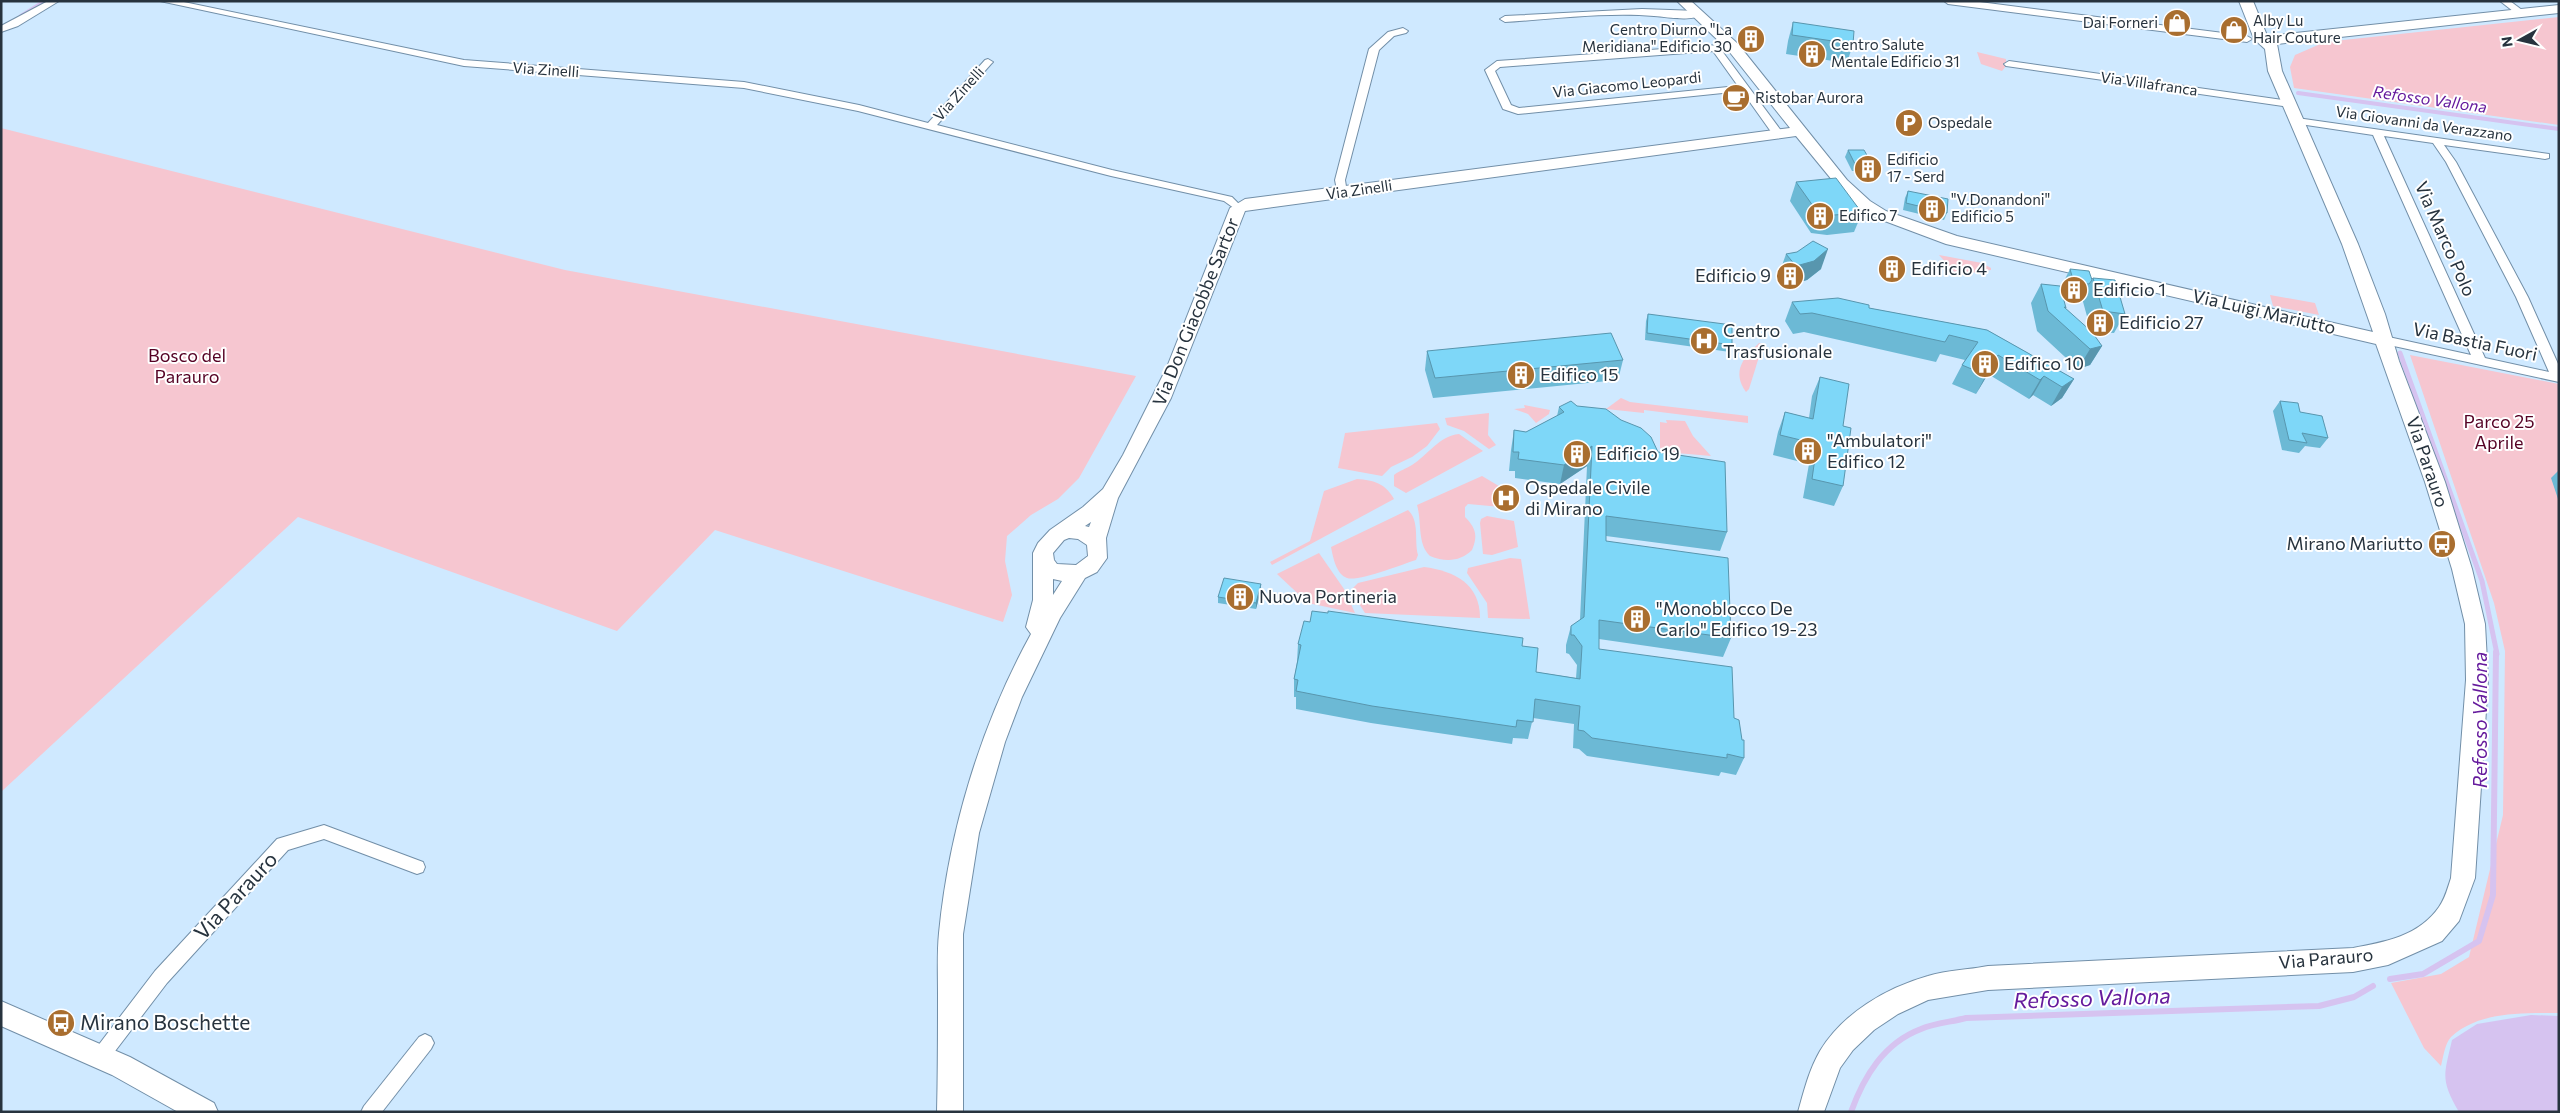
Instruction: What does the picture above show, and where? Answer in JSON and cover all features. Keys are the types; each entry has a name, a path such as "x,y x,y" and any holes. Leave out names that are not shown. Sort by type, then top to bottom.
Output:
{"main road":[{"name":"Via Luigi Mariutto","path":"1683,1 1733,47 1799,131 1854,196 1880,214 1916,229 1952,240 2384,340"},
{"path":"2246,1 2259,36 2272,48 2275,71 2350,244 2384,340"},
{"path":"2265,43 2285,38 2559,9"},
{"path":"2247,39 2265,43 2294,44 2323,35"},
{"path":"2275,71 2281,56 2294,44"},
{"name":"Via Zinelli","path":"1238,208 1245,204 1342,193 1799,131"},
{"name":"Via Don Giacobbe Sartor","path":"950,1112 951,928 966,833 988,764 1026,664 1044,600 1043,551 1047,543 1090,512 1109,493 1142,439 1172,379 1238,208"},
{"name":"Via Parauro","path":"1811,1112 1820,1081 1834,1052 1858,1027 1884,1007 1928,988 1988,978 2353,960 2407,946 2433,933 2450,913 2463,878 2477,680 2475,624 2462,568 2436,482 2384,340"},
{"name":"Via Don Giacobbe Sartor","path":"1026,664 1057,605 1078,573 1089,568 1097,558 1099,552 1096,541 1109,493"},
{"path":"1060,533 1077,531 1085,533 1096,541"},
{"path":"1043,560 1054,571 1066,574 1078,573"},
{"path":"1,1012 100,1057 205,1112"}],"street":[{"path":"1,29 15,24 55,1"},
{"name":"Via Zinelli","path":"164,1 464,63 744,85 859,108 1111,173 1228,199 1238,208"},
{"path":"1948,1 2247,39"},
{"path":"2061,1 2063,16"},
{"path":"2504,1 2521,13"},
{"path":"1505,19 1642,12 1678,15 1698,14"},
{"path":"1342,193 1340,180 1374,50 1391,34 1403,31"},
{"path":"1715,48 1733,47"},
{"path":"1715,48 1778,134"},
{"name":"Via Giacomo Leopardi","path":"1715,48 1497,64 1490,70 1508,107 1513,110 1744,88"},
{"name":"Via Zinelli","path":"930,126 988,62"},
{"name":"Via Villafranca","path":"2008,64 2290,104"},
{"name":"Via Giovanni da Verazzano","path":"2297,121 2427,139 2438,143 2443,142 2546,156"},
{"name":"Via Marco Polo","path":"2377,132 2480,362"},
{"path":"2438,143 2452,162 2522,297 2559,378"},
{"name":"Via Bastia Fuori","path":"2384,340 2559,378"},
{"name":"Via Parauro","path":"100,1057 161,977 284,844 324,832 417,867"},
{"path":"370,1112 425,1043"}],"green space":[{"path":"2559,17 2559,125 2294,88 2290,67 2295,55 2325,42"},
{"path":"1977,52 2006,59 2006,66 2002,71 1981,64"},
{"name":"Bosco del Parauro","path":"1,128 565,270 1136,376 1079,478 1058,499 1031,515 1007,536 1005,561 1012,595 1003,622 715,530 617,631 298,517 1,792"},
{"path":"1939,255 1982,263 1991,268 1991,270 1957,275"},
{"path":"2270,295 2315,303 2319,315 2273,306"},
{"path":"1759,343 1763,344 1749,389 1746,392 1740,377 1741,365"},
{"name":"Parco 25 Aprile","path":"2410,355 2559,384 2559,1013 2502,1015 2475,1022 2451,1037 2444,1051 2441,1066 2424,1048 2391,983 2441,974 2469,957 2503,815 2505,651 2494,603"},
{"path":"1621,398 1630,402 1748,416 1748,423 1644,410 1644,413 1606,409"},
{"path":"1524,405 1550,410 1549,414 1536,423 1528,414 1514,409 1525,408"},
{"path":"1489,413 1488,435 1496,445 1489,449 1464,431 1447,425 1445,418"},
{"path":"1666,420 1685,421 1693,436 1711,456 1665,452 1660,448 1660,422 1667,423"},
{"path":"1437,423 1440,429 1427,446 1412,457 1391,467 1382,476 1338,468 1345,433"},
{"path":"1459,434 1483,451 1406,493 1394,486 1394,475 1418,461 1445,438"},
{"path":"1482,476 1509,492 1512,508 1468,504 1465,507 1465,517 1475,532 1472,550 1462,557 1452,560 1430,556 1421,539 1417,505"},
{"path":"1357,479 1369,480 1383,486 1394,499 1272,565 1270,562 1310,541 1324,491"},
{"path":"1408,510 1412,515 1415,525 1418,555 1416,560 1353,579 1347,578 1340,573 1331,547"},
{"path":"1487,516 1514,521 1518,547 1492,555 1483,554 1480,523 1481,519"},
{"path":"1319,553 1344,589 1355,613 1308,603 1277,574"},
{"path":"1510,558 1521,559 1530,619 1488,618 1487,603 1467,573 1468,568"},
{"path":"1424,567 1446,572 1464,581 1476,596 1480,618 1365,613 1354,596 1352,589 1358,583"}],"shaded area":[{"path":"2531,1015 2559,1016 2559,1112 2459,1112 2449,1092 2445,1077 2452,1040 2477,1024"}],"building":[{"path":"1793,22 1854,31 1853,44 1792,35"},
{"path":"1848,150 1864,150 1872,164 1855,164"},
{"path":"1836,178 1862,213 1834,215 1818,213 1796,182"},
{"path":"1908,191 1948,199 1947,213 1906,203"},
{"path":"1813,241 1828,249 1814,261 1796,266 1786,254 1797,252"},
{"path":"2070,269 2089,271 2092,280 2089,284 2074,283"},
{"path":"2093,278 2115,280 2125,314 2103,311"},
{"path":"2041,284 2060,286 2066,308 2064,307 2092,332 2102,346 2090,349 2048,311"},
{"path":"1838,298 1869,305 1869,308 1987,330 2074,379 2062,387 2044,376 2040,380 1998,355 1986,375 1962,365 1978,342 1949,335 1945,342 1812,313 1800,314 1792,302"},
{"path":"1648,314 1732,325 1732,345 1647,333"},
{"path":"1611,333 1623,360 1435,378 1427,351"},
{"path":"1820,377 1849,384 1843,426 1851,428 1843,486 1812,479 1817,444 1780,435 1785,412 1813,419"},
{"path":"1571,401 1577,406 1606,409 1621,420 1641,428 1651,437 1658,452 1725,462 1727,532 1606,516 1606,541 1728,558 1731,638 1599,620 1599,649 1732,667 1734,718 1739,720 1742,740 1744,740 1744,758 1727,754 1727,758 1592,738 1584,731 1578,730 1580,706 1535,699 1533,722 1517,720 1516,727 1372,706 1296,691 1298,680 1294,679 1301,645 1298,644 1304,621 1310,622 1312,611 1328,613 1328,611 1523,638 1522,646 1538,648 1536,672 1580,679 1582,646 1574,635 1571,635 1571,626 1584,617 1592,446 1564,465 1518,459 1519,452 1513,452 1514,430 1526,432 1564,412 1559,407"},
{"path":"2280,401 2298,403 2300,412 2322,416 2328,438 2302,433 2307,443 2289,440"},
{"name":"Nuova Portineria","path":"1224,578 1261,584 1256,603 1218,597"}],"waterway":[{"path":"21,16 45,1"},
{"name":"Refosso Vallona","path":"2298,93 2559,129"},
{"name":"Refosso Vallona","path":"2400,353 2482,581 2497,654"},
{"name":"Refosso Vallona","path":"2390,979 2423,974 2479,941 2493,895 2496,652"},
{"name":"Refosso Vallona","path":"1851,1112 1862,1086 1877,1062 1886,1052 1908,1035 1937,1024 1966,1018 2319,1006 2354,997 2373,986"}],"place":[{"name":"Dai Forneri","path":"2177,23"},
{"name":"Alby Lu Hair Couture","path":"2234,30"},
{"name":"Centro Diurno \"La Meridiana\" Edificio 30","path":"1751,39"},
{"name":"Centro Salute Mentale Edificio 31","path":"1812,54"},
{"name":"Ristobar Aurora","path":"1736,98"},
{"name":"Ospedale","path":"1909,123"},
{"name":"Edificio 17 - Serd","path":"1868,169"},
{"name":"\"V.Donandoni\" Edificio 5","path":"1932,209"},
{"name":"Edifico 7","path":"1820,216"},
{"name":"Edificio 4","path":"1892,269"},
{"name":"Edificio 9","path":"1790,276"},
{"name":"Edificio 1","path":"2074,290"},
{"name":"Edificio 27","path":"2100,323"},
{"name":"Centro Trasfusionale","path":"1704,341"},
{"name":"Edifico 10","path":"1985,364"},
{"name":"Edifico 15","path":"1521,375"},
{"name":"\"Ambulatori\" Edifico 12","path":"1808,451"},
{"name":"Edificio 19","path":"1577,454"},
{"name":"Ospedale Civile di Mirano","path":"1506,498"},
{"name":"Mirano Mariutto","path":"2442,544"},
{"name":"Nuova Portineria","path":"1240,597"},
{"name":"\"Monoblocco De Carlo\" Edifico 19-23","path":"1637,619"},
{"name":"Mirano Boschette","path":"61,1023"}]}
